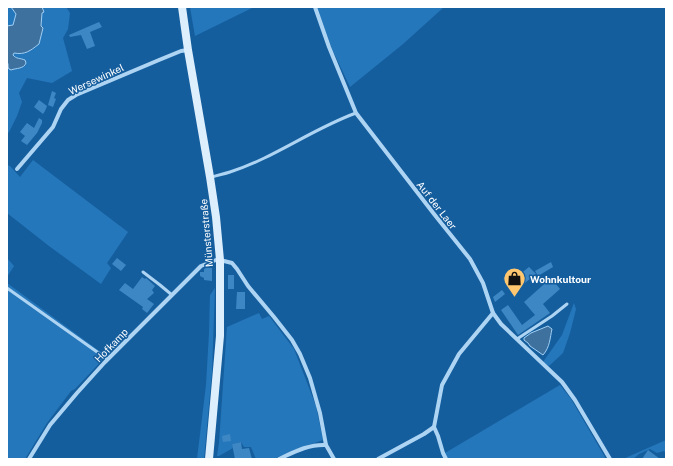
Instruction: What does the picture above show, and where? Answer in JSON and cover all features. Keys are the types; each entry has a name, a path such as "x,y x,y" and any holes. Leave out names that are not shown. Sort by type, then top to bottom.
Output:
{"main road":[{"name":"Münsterstraße","path":"182,7 210,177 220,260 220,336 209,459"}],"street":[{"name":"Auf der Laer","path":"315,7 329,47 356,113 419,196 470,259 483,283 493,313 501,324 562,382 575,400 610,459"},
{"name":"Wersewinkel","path":"17,169 53,127 61,109 68,100 76,95 158,60 181,51 188,50"},
{"name":"Hofkamp","path":"29,459 50,425 108,359 201,266 216,260 220,260"},
{"path":"220,260 232,263 248,286 292,340 300,354 310,378 320,413 326,445 334,459"},
{"path":"446,459 434,427 442,385 459,354 493,313"},
{"path":"378,459 434,427"},
{"path":"279,459 309,446 326,445"}],"lane":[{"path":"210,177 229,173 247,166 339,119 356,113"},
{"path":"143,272 172,295"},
{"path":"7,288 108,359"},
{"path":"517,339 552,316 567,304"}],"shaded area":[{"path":"7,7 11,7 16,14 13,25 7,26"},
{"path":"11,7 42,7 44,12 42,13 41,26 43,28 39,44 27,52 14,53 14,56 25,60 26,63 22,67 11,70 8,67 7,62 7,26 13,25 16,14"},
{"path":"42,7 66,7 70,13 68,29 63,38 72,71 52,83 27,78 19,93 22,102 17,116 7,134 7,62 9,69 11,70 26,65 25,60 18,59 12,55 14,53 19,54 39,44 43,29 41,26 42,13 44,12"},
{"path":"190,7 254,7 195,36"},
{"path":"317,7 444,7 403,44 350,87 332,49"},
{"path":"33,160 128,232 107,263 111,268 101,284 7,213 7,165 10,166 20,177"},
{"path":"7,258 14,266 7,277"},
{"path":"7,283 106,356 75,389 71,391 47,423 25,459 7,459"},
{"path":"215,288 212,372 204,459 197,459 206,385 210,295"},
{"path":"574,303 576,309 563,353 549,366 543,362 562,335"},
{"path":"259,313 262,319 269,316 294,349 316,406 323,440 274,459 256,459 251,447 244,447 241,442 232,444 233,448 217,456 227,327"},
{"path":"548,326 552,329 548,346 543,355 530,346 524,338 531,333"},
{"path":"560,385 571,399 606,459 448,459 445,453"},
{"path":"666,440 666,453 664,451 657,453 650,449 639,454 633,459 623,459"}],"building":[{"path":"99,22 102,27 90,32 95,46 87,49 81,35 70,37 69,35"},
{"path":"52,91 56,93 54,98 56,99 53,107 48,105"},
{"path":"39,100 47,106 43,114 34,107"},
{"path":"39,118 42,120 42,123 37,133 27,145 21,141 25,136 20,132 27,123 34,128"},
{"path":"117,258 126,265 121,271 112,264"},
{"path":"551,262 553,267 538,276 535,271"},
{"path":"529,267 536,274 515,291 509,283"},
{"path":"212,268 212,281 204,280 204,278 200,276 200,272 204,272 204,269"},
{"path":"228,275 234,275 234,289 228,289"},
{"path":"142,277 145,279 146,278 155,286 152,290 154,293 147,299 154,304 147,313 142,309 143,307 119,290 125,283 133,289"},
{"path":"551,278 560,289 543,304 550,313 518,335 501,310 508,305 522,325 535,315 524,302"},
{"path":"502,290 505,294 495,302 493,297"},
{"path":"237,292 245,292 245,309 236,309"},
{"path":"230,434 231,441 223,442 222,436"},
{"path":"241,442 242,449 249,448 252,459 235,459 232,444"},
{"path":"648,450 660,459 642,459"}],"place":[{"name":"Wohnkultour","path":"514,298"}]}
